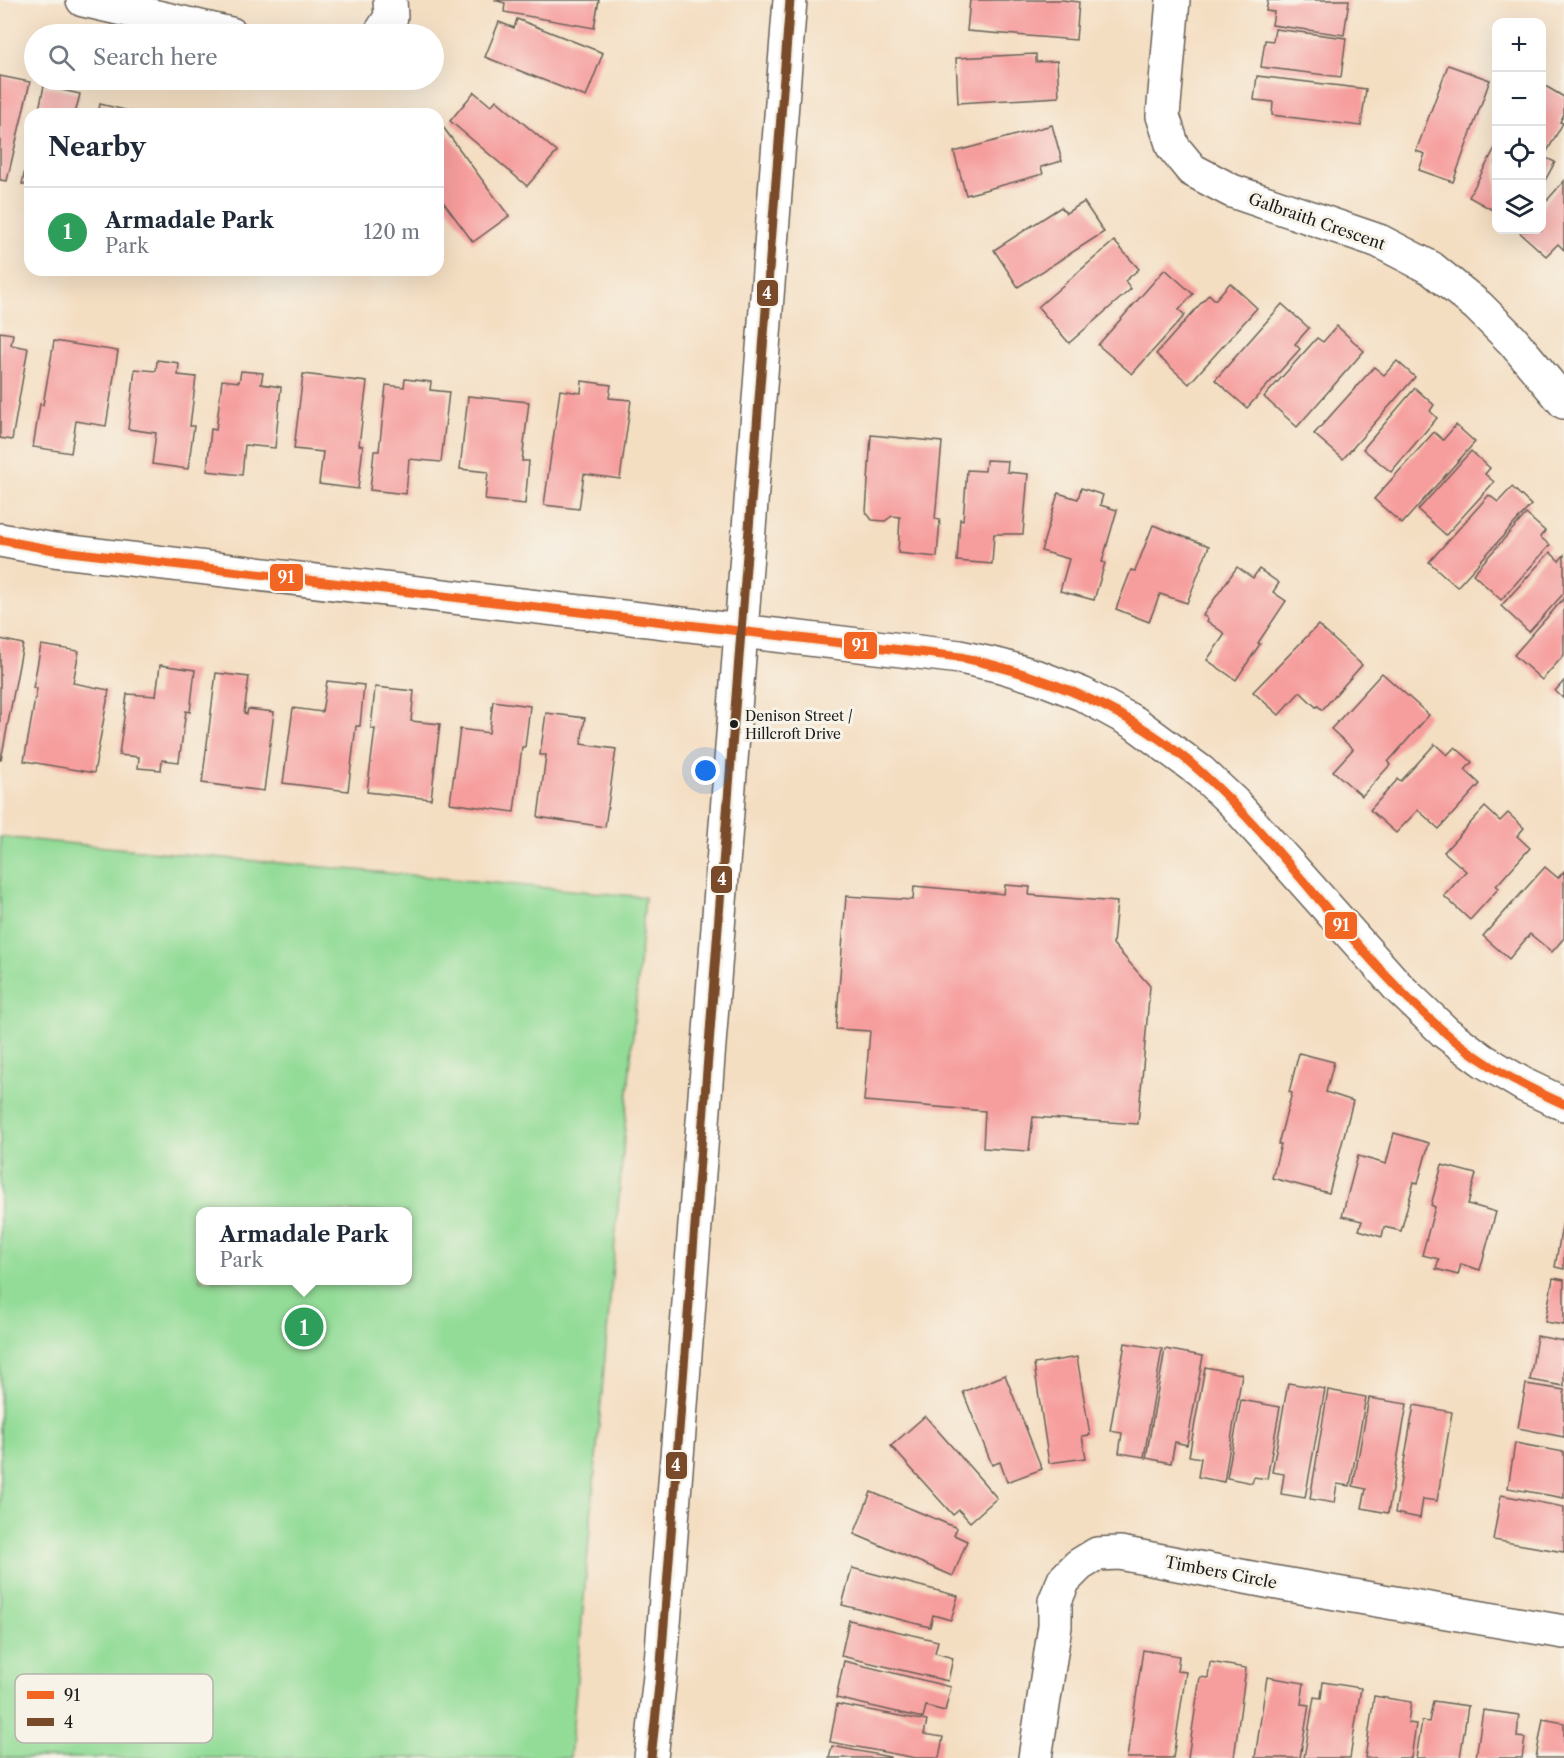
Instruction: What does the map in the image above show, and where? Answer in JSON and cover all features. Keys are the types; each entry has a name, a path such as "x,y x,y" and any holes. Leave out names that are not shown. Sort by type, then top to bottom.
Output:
{"street":[{"path":"82,0 187,24"},
{"path":"386,24 391,17 390,0"},
{"path":"651,1758 660,1676 790,0"},
{"name":"Galbraith Crescent","path":"1173,0 1163,116 1173,147 1192,170 1232,191 1379,241 1431,268 1478,306 1512,340 1564,402"},
{"path":"0,540 54,550 960,657 991,663 1041,678 1082,694 1135,723 1202,772 1234,803 1416,1006 1446,1033 1484,1061 1526,1086 1564,1104"},
{"name":"Timbers Circle","path":"1035,1758 1055,1626 1056,1601 1064,1580 1078,1565 1097,1554 1120,1552 1564,1632"}],"green space":[{"path":"0,837 645,897 570,1758 0,1758"}],"building":[{"path":"494,0 599,0 594,28 504,12 505,3"},
{"path":"970,0 1079,2 1076,40 967,31"},
{"path":"1268,0 1349,0 1344,35 1272,25 1274,12 1266,11"},
{"path":"517,19 603,53 586,97 485,57 499,22 514,28"},
{"path":"1275,29 1346,38 1341,77 1261,67 1265,40 1273,41"},
{"path":"1036,54 1036,62 1057,61 1059,97 958,103 956,58"},
{"path":"1448,65 1490,80 1453,182 1419,170 1425,154 1416,151"},
{"path":"0,76 24,81 24,90 28,90 7,181 0,180"},
{"path":"1257,76 1366,89 1361,126 1272,115 1273,102 1254,100"},
{"path":"1546,86 1564,97 1564,114 1560,122 1563,123 1546,153"},
{"path":"43,90 62,90 80,94 76,108 39,108"},
{"path":"474,92 491,106 496,100 557,152 527,186 450,121"},
{"path":"100,104 117,108 99,108"},
{"path":"1052,125 1062,161 1041,167 1043,174 966,195 954,152"},
{"path":"444,128 509,216 473,242 444,203"},
{"path":"1492,154 1492,210 1469,197"},
{"path":"1546,158 1555,162 1546,179"},
{"path":"1564,181 1564,250 1558,244 1546,256 1521,234 1546,234 1546,201"},
{"path":"1084,202 1104,232 1018,287 994,250 1061,207 1066,213"},
{"path":"1114,241 1139,269 1125,281 1131,289 1069,343 1038,307"},
{"path":"1165,269 1193,294 1179,310 1185,315 1132,374 1098,345"},
{"path":"1230,283 1257,308 1189,384 1156,354 1209,294 1215,300"},
{"path":"1282,304 1309,328 1295,344 1300,349 1247,408 1215,380"},
{"path":"1337,326 1364,351 1297,427 1264,397 1317,338 1323,342"},
{"path":"0,332 13,334 11,345 28,348 12,440 0,438"},
{"path":"54,341 118,351 106,426 76,421 71,453 33,447"},
{"path":"157,360 179,363 178,375 196,377 190,426 194,426 188,469 152,464 156,433 128,429 135,369 156,371"},
{"path":"1397,361 1415,377 1343,459 1314,434 1374,367 1384,375"},
{"path":"241,371 263,373 261,384 281,387 275,448 245,445 242,475 207,471 211,429 216,430 222,380 239,382"},
{"path":"303,374 367,382 359,445 363,446 358,489 319,484 323,452 294,449"},
{"path":"405,379 431,382 430,390 449,392 441,462 409,459 406,494 370,490 374,451 379,451 386,385 404,387"},
{"path":"582,381 611,385 609,398 631,400 620,479 584,474 579,509 544,505 560,390 581,393"},
{"path":"1415,388 1434,405 1430,411 1437,418 1391,472 1363,449"},
{"path":"468,396 529,402 522,461 529,461 525,504 485,500 488,472 460,469"},
{"path":"1456,425 1475,442 1402,524 1374,499 1434,432 1443,440"},
{"path":"871,435 942,442 935,519 940,520 937,557 898,553 900,517 892,516 885,521 872,520 866,512"},
{"path":"1471,451 1490,468 1485,474 1494,482 1446,535 1418,510"},
{"path":"986,460 1008,461 1007,472 1028,474 1023,534 994,534 992,564 957,561 967,470 985,471"},
{"path":"1512,487 1531,505 1457,587 1429,562 1489,495 1498,502"},
{"path":"1081,488 1103,495 1100,505 1117,510 1094,600 1060,591 1069,559 1041,551 1058,493 1078,499"},
{"path":"1526,514 1545,531 1540,537 1550,545 1501,600 1473,574"},
{"path":"1153,525 1209,546 1187,603 1160,594 1149,622 1116,609 1131,570 1135,571"},
{"path":"1550,552 1559,561 1564,555 1564,593 1529,632 1501,606"},
{"path":"1237,567 1253,578 1259,569 1279,583 1273,592 1286,601 1236,680 1207,660 1225,634 1207,621 1208,619 1203,615"},
{"path":"1564,598 1564,655 1542,680 1514,655"},
{"path":"1318,625 1362,665 1322,710 1300,692 1279,715 1253,692"},
{"path":"0,639 23,644 1,760 0,760"},
{"path":"41,645 79,651 73,683 109,690 94,773 24,761 37,688 33,688"},
{"path":"160,665 195,670 190,712 186,711 179,762 162,760 161,770 138,768 139,757 119,755 127,694 156,696"},
{"path":"216,673 249,677 244,713 247,714 248,709 274,712 264,791 202,783"},
{"path":"1382,673 1429,715 1388,762 1390,765 1362,796 1333,771 1353,749 1331,729"},
{"path":"327,681 364,685 360,726 356,726 348,791 283,783 293,708 322,712"},
{"path":"1564,681 1564,699 1555,691"},
{"path":"375,687 414,691 411,721 440,724 431,799 367,792 375,729 371,729"},
{"path":"493,701 530,706 514,812 450,803 460,729 489,733"},
{"path":"546,713 585,718 581,744 616,749 605,827 538,817 546,755 540,755"},
{"path":"1435,744 1447,755 1455,747 1472,762 1465,770 1480,784 1439,829 1418,810 1396,833 1370,810 1398,779 1401,781"},
{"path":"1485,807 1500,821 1508,813 1524,828 1517,836 1530,848 1470,920 1444,896 1466,871 1444,852"},
{"path":"1545,867 1558,878 1564,871 1564,938 1552,952 1530,934 1509,959 1483,936"},
{"path":"1005,885 1030,887 1029,895 1117,902 1113,944 1150,986 1138,1124 1033,1117 1029,1151 983,1148 985,1111 864,1101 870,1031 836,1029 846,896 913,900 914,886 1004,894"},
{"path":"1299,1053 1334,1062 1326,1092 1353,1101 1329,1193 1272,1178"},
{"path":"1394,1133 1429,1143 1418,1183 1414,1182 1401,1231 1384,1227 1382,1237 1359,1230 1362,1221 1342,1216 1358,1156 1386,1164"},
{"path":"1442,1165 1476,1174 1468,1204 1496,1212 1480,1270 1461,1264 1458,1275 1436,1269 1439,1259 1422,1255 1435,1207 1431,1205"},
{"path":"1564,1220 1564,1269 1555,1267"},
{"path":"1553,1278 1564,1280 1564,1325 1545,1322"},
{"path":"1537,1336 1564,1341 1564,1386 1530,1380"},
{"path":"1125,1343 1162,1349 1144,1457 1119,1453 1122,1433 1110,1431"},
{"path":"1165,1349 1203,1356 1187,1445 1175,1442 1171,1463 1146,1458"},
{"path":"1077,1357 1090,1435 1082,1436 1086,1458 1049,1463 1034,1364"},
{"path":"1205,1367 1242,1374 1224,1482 1198,1477 1201,1458 1189,1456"},
{"path":"1005,1375 1042,1469 1007,1482 1000,1462 992,1465 963,1392"},
{"path":"1288,1383 1325,1389 1305,1498 1281,1494 1284,1474 1272,1472"},
{"path":"1526,1384 1564,1390 1564,1437 1518,1428"},
{"path":"1328,1390 1366,1397 1350,1486 1337,1484 1334,1503 1310,1499"},
{"path":"1369,1398 1407,1404 1388,1513 1362,1508 1366,1489 1353,1486"},
{"path":"1241,1400 1280,1407 1267,1479 1254,1477 1252,1483 1227,1478"},
{"path":"1414,1405 1452,1412 1437,1501 1423,1499 1420,1518 1395,1513"},
{"path":"925,1416 997,1498 970,1522 959,1510 953,1515 891,1446"},
{"path":"1515,1443 1564,1452 1564,1498 1508,1488"},
{"path":"871,1492 957,1528 954,1535 967,1541 953,1576 854,1534"},
{"path":"1501,1495 1564,1507 1564,1552 1493,1540"},
{"path":"852,1568 958,1596 951,1620 933,1615 930,1627 842,1605"},
{"path":"849,1620 938,1641 935,1653 953,1658 948,1681 841,1656"},
{"path":"1143,1650 1179,1656 1177,1671 1186,1672 1173,1758 1127,1758"},
{"path":"844,1661 951,1687 945,1711 926,1706 923,1718 836,1698"},
{"path":"1210,1662 1246,1668 1234,1758 1188,1758 1200,1677 1208,1678"},
{"path":"1267,1677 1304,1683 1301,1704 1309,1705 1300,1758 1255,1758"},
{"path":"1323,1682 1361,1688 1350,1758 1304,1758 1314,1697 1321,1698"},
{"path":"1374,1696 1411,1702 1408,1723 1416,1724 1411,1758 1365,1758"},
{"path":"1433,1701 1468,1706 1460,1758 1416,1758 1422,1721 1429,1722"},
{"path":"837,1704 927,1721 924,1734 943,1737 939,1758 916,1758 830,1742"},
{"path":"1483,1710 1519,1715 1517,1737 1525,1738 1522,1758 1476,1758"},
{"path":"1543,1719 1564,1723 1564,1758 1536,1758"},
{"path":"832,1746 890,1757 890,1758 829,1758"}],"transit line":[{"name":"4","path":"651,1758 660,1676 790,0"},
{"name":"91","path":"0,540 54,550 960,657 1058,686 1089,699 1148,731 1202,773 1267,839 1359,946 1423,1013 1483,1061 1564,1104"}],"place":[{"name":"Denison Street / Hillcroft Drive","path":"734,724"},
{"name":"Armadale Park","path":"304,1327"}]}
